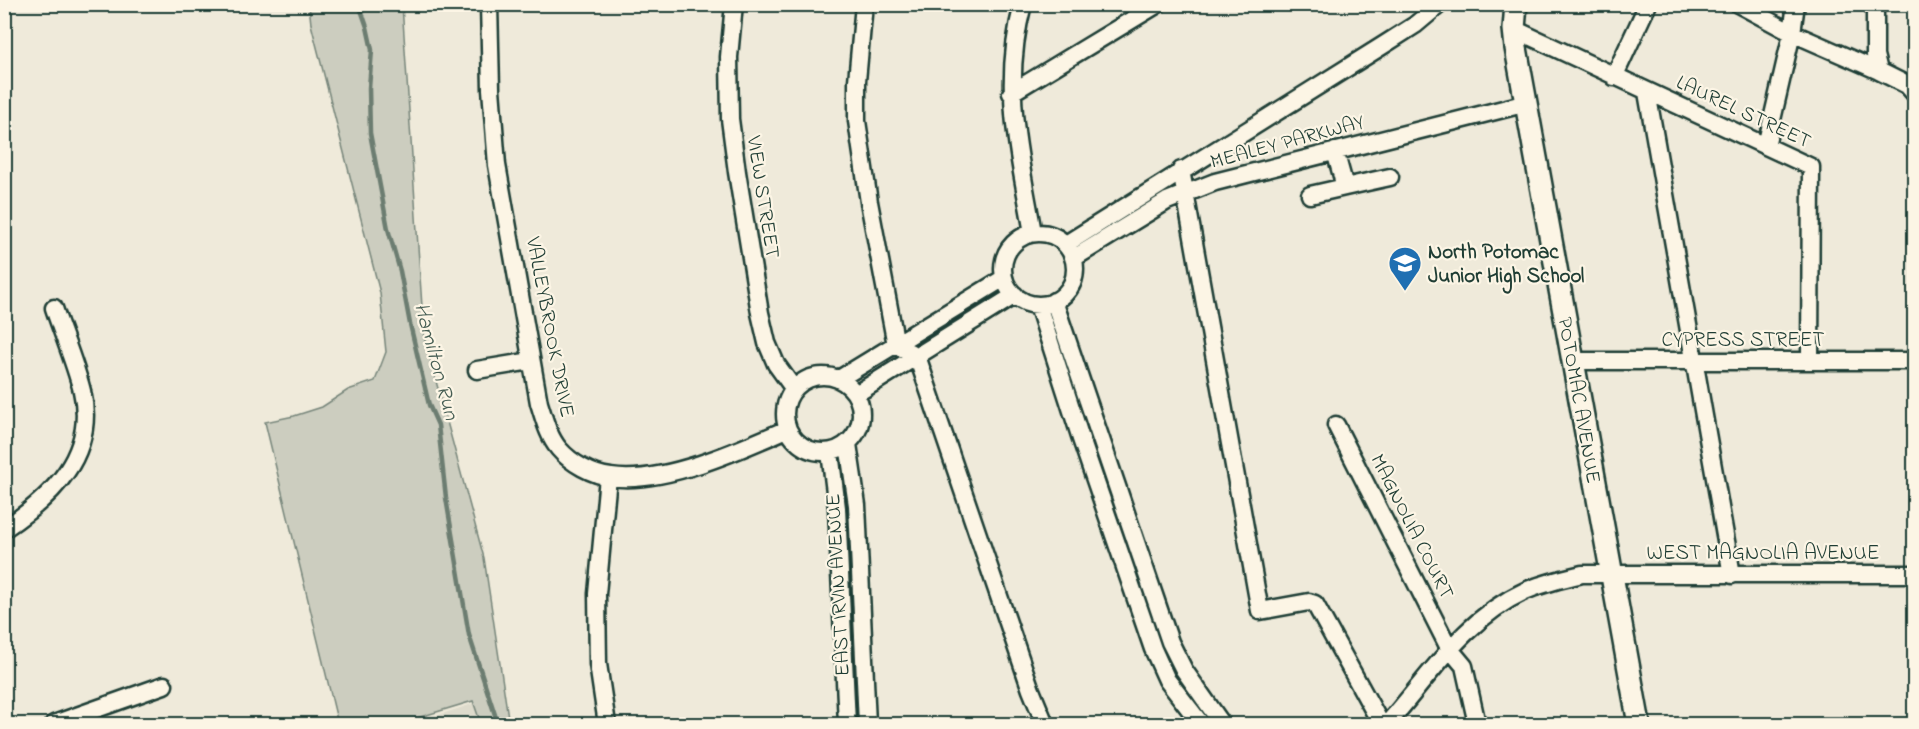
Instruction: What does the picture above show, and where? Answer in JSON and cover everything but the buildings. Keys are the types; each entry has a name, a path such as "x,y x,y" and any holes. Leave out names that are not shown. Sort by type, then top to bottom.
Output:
{"main road":[{"name":"POTOMAC AVENUE","path":"1516,4 1514,29 1639,724"}],"street":[{"name":"VALLEYBROOK DRIVE","path":"489,4 491,89 497,165 539,403 548,430 558,447 572,461 608,477 626,479 647,477 694,465 734,452 787,429"},
{"name":"VIEW STREET","path":"734,4 729,57 730,120 736,172 767,343 776,364 794,389"},
{"path":"864,4 857,81 857,121 869,202 896,345"},
{"path":"1023,4 1016,28 1011,93 1015,131 1033,233"},
{"path":"1011,93 1158,4"},
{"name":"MEALEY PARKWAY","path":"1070,251 1181,170 1382,46 1440,4"},
{"path":"1614,77 1648,4"},
{"path":"1738,4 1792,33 1880,71 1907,85 1914,93"},
{"path":"1766,146 1792,33 1796,4"},
{"path":"1875,4 1875,55 1880,71"},
{"name":"LAUREL STREET","path":"1514,29 1811,167 1810,361"},
{"path":"1647,92 1732,575"},
{"name":"MEALEY PARKWAY","path":"1070,251 1167,201 1215,182 1527,103"},
{"path":"1335,151 1345,188"},
{"path":"1181,170 1260,611 1310,602 1315,604 1381,724"},
{"path":"1310,195 1390,177"},
{"path":"1033,233 1045,233 1056,237 1070,251 1075,271 1072,284 1065,294 1046,303 1026,302 1015,295 1004,278 1004,263 1009,249 1019,239 1033,233"},
{"path":"839,379 1004,278"},
{"path":"856,394 1015,295"},
{"path":"1046,303 1100,432 1163,622 1184,670 1222,724"},
{"path":"1046,303 1081,439 1144,626 1167,680 1201,724"},
{"path":"4,529 46,497 63,478 75,458 83,437 82,392 54,308"},
{"path":"896,345 917,356 1045,724"},
{"path":"477,370 531,361"},
{"name":"CYPRESS STREET","path":"1572,361 1914,361"},
{"path":"827,376 839,379 856,394 861,410 861,423 848,444 830,452 813,452 797,444 787,429 784,415 786,401 803,381 827,376"},
{"name":"MAGNOLIA COURT","path":"1336,425 1449,648 1464,666 1477,724"},
{"path":"1081,439 1100,432"},
{"name":"EAST IRVIN AVENUE","path":"848,444 857,505 867,724"},
{"name":"EAST IRVIN AVENUE","path":"830,452 837,508 847,724"},
{"path":"607,724 598,664 597,594 608,477"},
{"name":"WEST MAGNOLIA AVENUE","path":"1386,724 1410,698 1449,648 1473,625 1498,606 1524,592 1582,573 1914,574"},
{"path":"1167,680 1184,670"},
{"path":"54,724 164,685"}],"shaded area":[{"path":"309,5 402,5 424,337 484,558 509,724 481,724 473,701 397,724 338,724 265,422 322,407 348,390 375,381 386,352 380,293 311,24"},
{"path":"490,698 498,724 412,724"}],"waterway":[{"name":"Hamilton Run","path":"359,4 372,50 369,88 370,133 388,229 400,271 429,405 438,425 446,498 469,635 498,724"}],"place":[{"name":"North Potomac Junior High School","path":"1405,292"}]}
